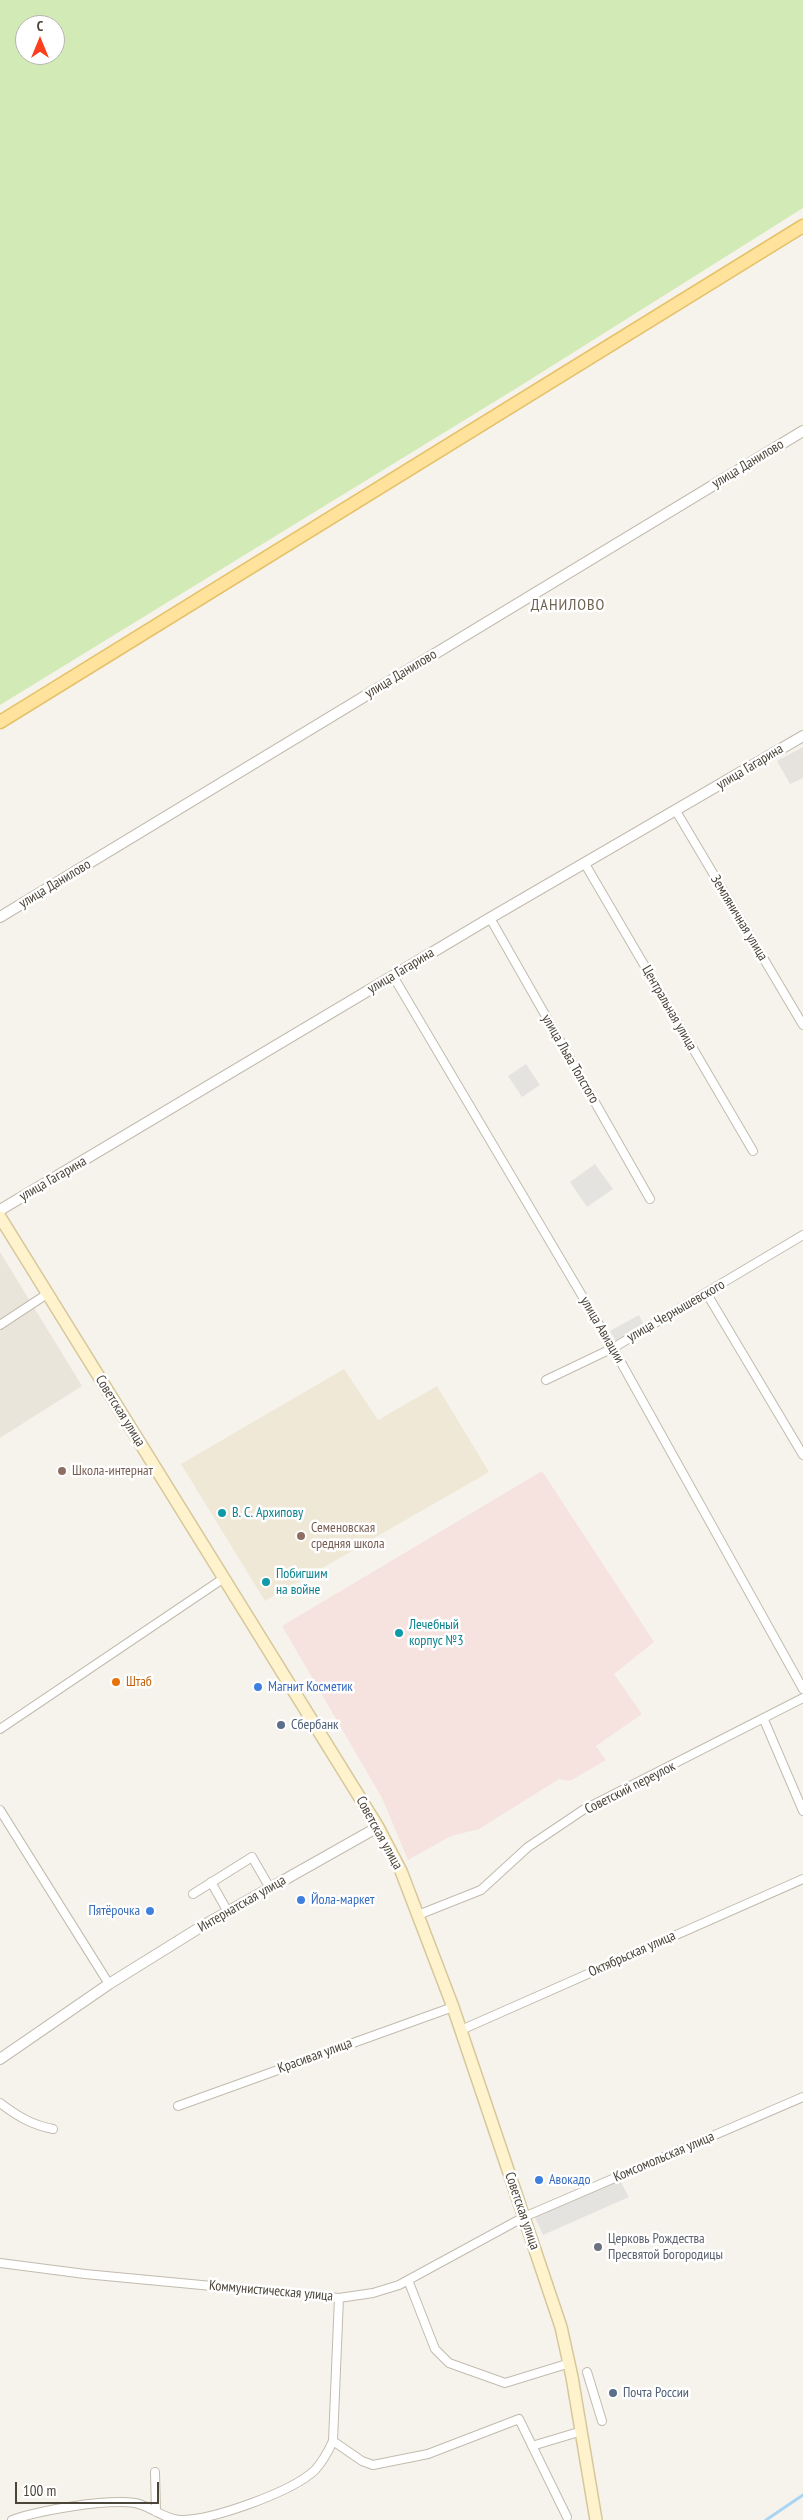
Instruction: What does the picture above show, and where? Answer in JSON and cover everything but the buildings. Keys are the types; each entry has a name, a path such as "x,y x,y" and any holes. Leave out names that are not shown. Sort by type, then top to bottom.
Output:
{"main road":[{"path":"0,722 803,226"},
{"name":"Советская улица","path":"0,1217 378,1827 401,1871 461,2030 561,2326 570,2363 596,2520"}],"street":[{"name":"улица Данилово","path":"0,917 803,431"},
{"name":"улица Гагарина","path":"0,1210 490,918 803,736"},
{"name":"Земляничная улица","path":"676,811 803,1026"},
{"name":"Центральная улица","path":"584,864 753,1151"},
{"name":"улица Льва Толстого","path":"490,918 650,1199"},
{"name":"улица Авиации","path":"393,976 613,1348 803,1689"},
{"name":"улица Чернышевского","path":"546,1380 613,1348 707,1294 803,1235"},
{"path":"0,1325 47,1294"},
{"path":"707,1294 803,1455"},
{"path":"0,1729 224,1578"},
{"name":"Советский переулок","path":"418,1915 481,1890 528,1847 583,1810 764,1720 803,1698"},
{"path":"764,1720 803,1811"},
{"path":"0,1810 109,1984"},
{"name":"Интернатская улица","path":"0,2059 109,1984 228,1912 378,1827"},
{"path":"193,1894 252,1857 270,1888"},
{"name":"Октябрьская улица","path":"461,2030 803,1879"},
{"path":"211,1882 228,1912"},
{"name":"Красивая улица","path":"178,2106 453,2008"},
{"name":"Комсомольская улица","path":"524,2216 803,2097"},
{"path":"0,2103 17,2116 38,2126 53,2129"},
{"name":"Коммунистическая улица","path":"0,2262 85,2274 339,2298 373,2293 408,2280 524,2216"},
{"path":"408,2280 435,2349 449,2363 505,2383 570,2363"},
{"path":"12,2520 27,2514 88,2505 133,2503 176,2520 194,2519 219,2513 266,2496 314,2471 327,2455 333,2441 339,2298"},
{"path":"587,2372 602,2421"},
{"path":"333,2441 373,2465 428,2454 519,2419 567,2517"},
{"path":"532,2446 582,2431"},
{"path":"155,2472 156,2512"}],"shaded area":[{"path":"803,747 803,778 790,784 777,761"},
{"path":"526,1064 540,1085 522,1097 508,1076"},
{"path":"595,1164 613,1189 587,1207 570,1182"},
{"path":"0,1252 82,1386 0,1438"},
{"path":"639,1315 644,1325 616,1341 610,1331"},
{"name":"Семеновская средняя школа","path":"344,1369 378,1420 437,1386 489,1472 265,1601 181,1464"},
{"path":"542,1471 654,1642 614,1674 642,1714 596,1746 606,1760 570,1781 559,1779 479,1829 451,1836 408,1860 382,1798 282,1626"},
{"path":"618,2177 629,2197 543,2235 533,2213"}],"green space":[{"path":"0,0 803,0 803,208 520,386 0,705"}],"waterway":[{"path":"766,2520 803,2495"}],"place":[{"name":"Школа-интернат","path":"62,1471"},
{"name":"В. С. Архипову","path":"222,1513"},
{"name":"Семеновская средняя школа","path":"301,1536"},
{"name":"Побигшим на войне","path":"266,1582"},
{"name":"Лечебный корпус №3","path":"399,1633"},
{"name":"Штаб","path":"116,1682"},
{"name":"Магнит Косметик","path":"258,1687"},
{"name":"Сбербанк","path":"281,1725"},
{"name":"Йола-маркет","path":"301,1900"},
{"name":"Пятёрочка","path":"150,1911"},
{"name":"Авокадо","path":"539,2180"},
{"name":"Церковь Рождества Пресвятой Богородицы","path":"598,2247"},
{"name":"Почта России","path":"613,2393"}],"district":[{"name":"ДАНИЛОВО","path":"568,605"}]}
